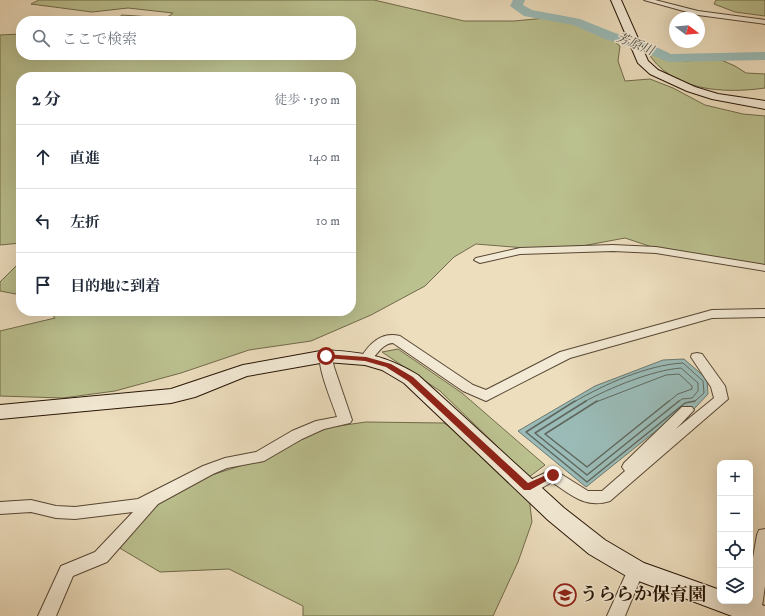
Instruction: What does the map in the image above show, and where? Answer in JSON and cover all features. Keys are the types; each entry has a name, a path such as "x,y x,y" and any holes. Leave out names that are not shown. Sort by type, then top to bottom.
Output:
{"street":[{"path":"616,0 643,63 654,72 672,82 716,97 765,105"},
{"path":"647,0 698,13 765,22"},
{"path":"480,260 520,251 613,248 656,250 765,268"},
{"path":"366,359 373,347 388,339 396,339 468,388 486,396 565,355 712,314 765,313"},
{"path":"0,508 31,506 56,512 75,513 140,505 153,500 208,470 225,463 259,457 272,451 297,435 321,425 345,420 327,367 326,356"},
{"path":"0,412 171,396 188,392 243,371 326,356 366,359 389,366 411,379 527,488 597,547 636,570 717,600"},
{"path":"527,488 553,475 585,496 605,497 721,399 718,386 697,357"},
{"path":"616,488 612,484 687,410"},
{"path":"47,616 68,571 101,557 153,500"},
{"path":"729,604 757,614 765,535"},
{"path":"616,616 636,570"}],"green space":[{"path":"39,0 374,0 464,21 514,21 557,17 599,30 620,46 618,61 625,81 650,79 673,88 705,105 743,114 765,116 765,265 652,247 625,238 582,246 525,248 476,244 454,257 425,286 371,315 311,341 249,350 181,373 115,391 63,398 0,396 0,331 55,318 53,316 356,316 356,72 16,72 16,243 0,245 0,35 16,34 16,60 356,60 356,16 169,16 173,13 128,8 92,12 31,4"},
{"path":"716,0 765,0 765,16 735,12 714,4"},
{"path":"647,51 663,59 686,61 719,59 746,73 765,74 765,88 749,90 715,89 699,87 683,82 669,74 657,64"},
{"path":"16,266 16,294 0,291 0,282"},
{"path":"398,349 462,393 545,465 529,477 440,391 382,352"},
{"path":"366,422 444,423 461,434 529,497 532,522 518,562 493,616 303,616 303,606 229,569 160,572 113,544 142,513 193,481 268,457 324,428"}],"water":[{"path":"684,359 707,379 708,394 694,409 687,406 586,487 518,431 595,386 663,360"}],"waterway":[{"name":"芳原川","path":"519,0 516,6 528,13 576,22 610,36 645,47 668,58 684,59 765,56"}],"place":[{"name":"うららか保育園","path":"565,595"}],"route":[{"path":"326,356 366,359 389,366 411,379 527,488 553,475"}]}
